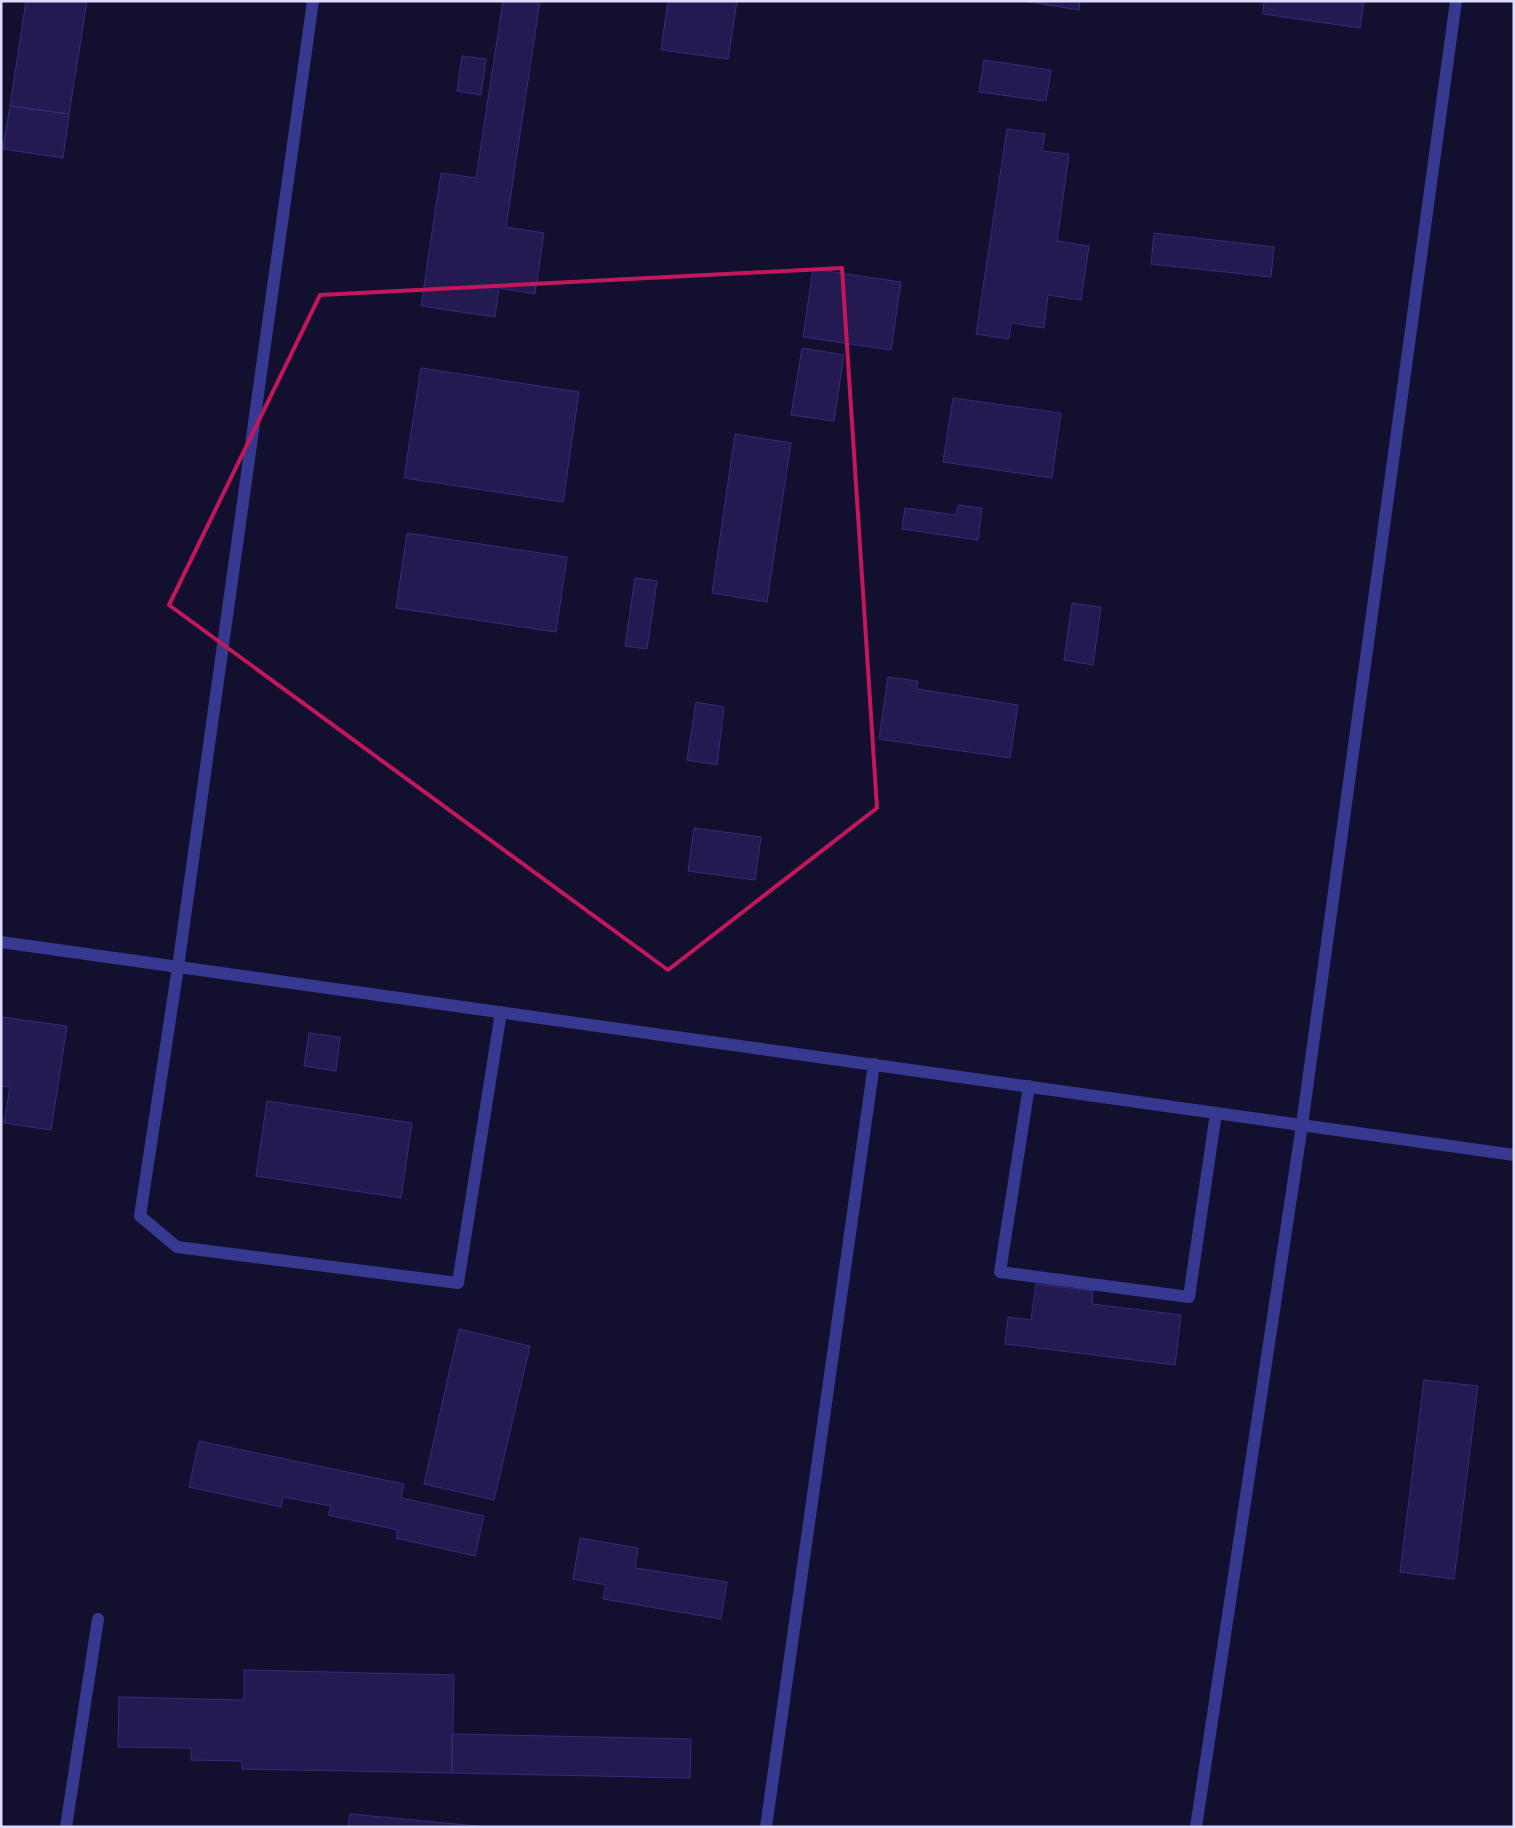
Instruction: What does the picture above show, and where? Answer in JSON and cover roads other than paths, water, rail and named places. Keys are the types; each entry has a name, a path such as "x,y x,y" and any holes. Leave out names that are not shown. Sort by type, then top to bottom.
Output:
{"lane":[{"path":"313,1 178,967 140,1216 177,1247 458,1283 501,1012"},
{"path":"1196,1827 1302,1125 1456,1"},
{"path":"1,942 1514,1155"},
{"path":"766,1827 874,1064"},
{"path":"1029,1086 1000,1272 1189,1297 1216,1113"},
{"path":"66,1827 98,1619"}]}
